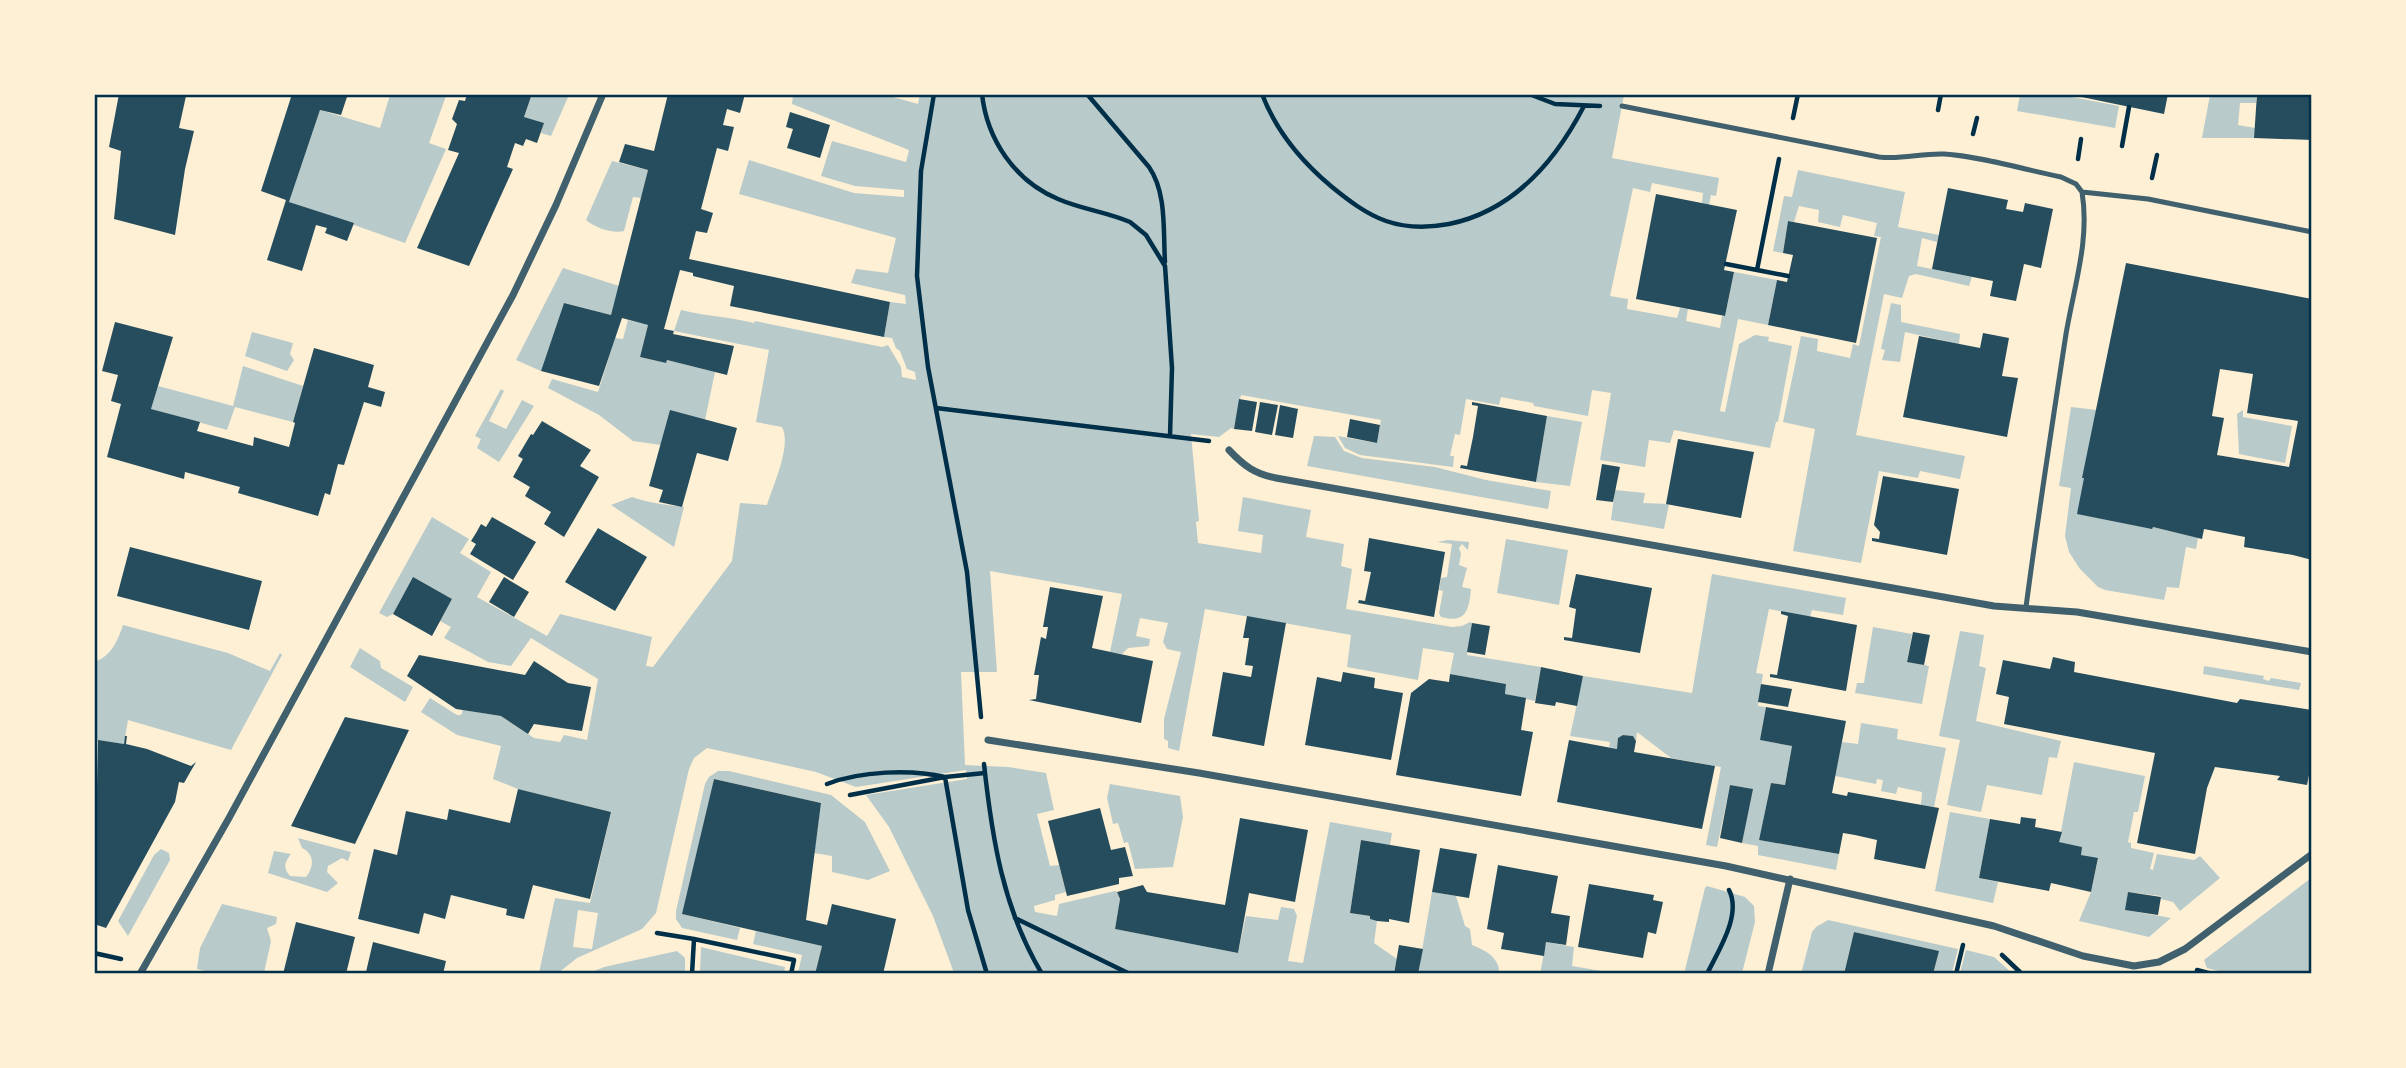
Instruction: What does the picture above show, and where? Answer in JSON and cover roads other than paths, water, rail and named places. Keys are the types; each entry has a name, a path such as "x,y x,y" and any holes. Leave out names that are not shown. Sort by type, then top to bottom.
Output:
{"street":[{"path":"140,974 236,806 513,295 556,205 603,94"},
{"path":"1229,450 1247,468 1276,478 1994,607 2077,612 2312,652"},
{"path":"988,740 1199,773 1646,851 1790,879 1994,926 2083,956 2126,965 2142,966 2159,962 2185,949 2312,853"},
{"path":"1768,974 1790,879"}],"lane":[{"path":"1622,106 1886,158 1936,154 1957,156 2062,177 2073,182 2082,192 2086,214 2085,231 2026,607"},
{"path":"2082,192 2148,199 2312,232"}]}
